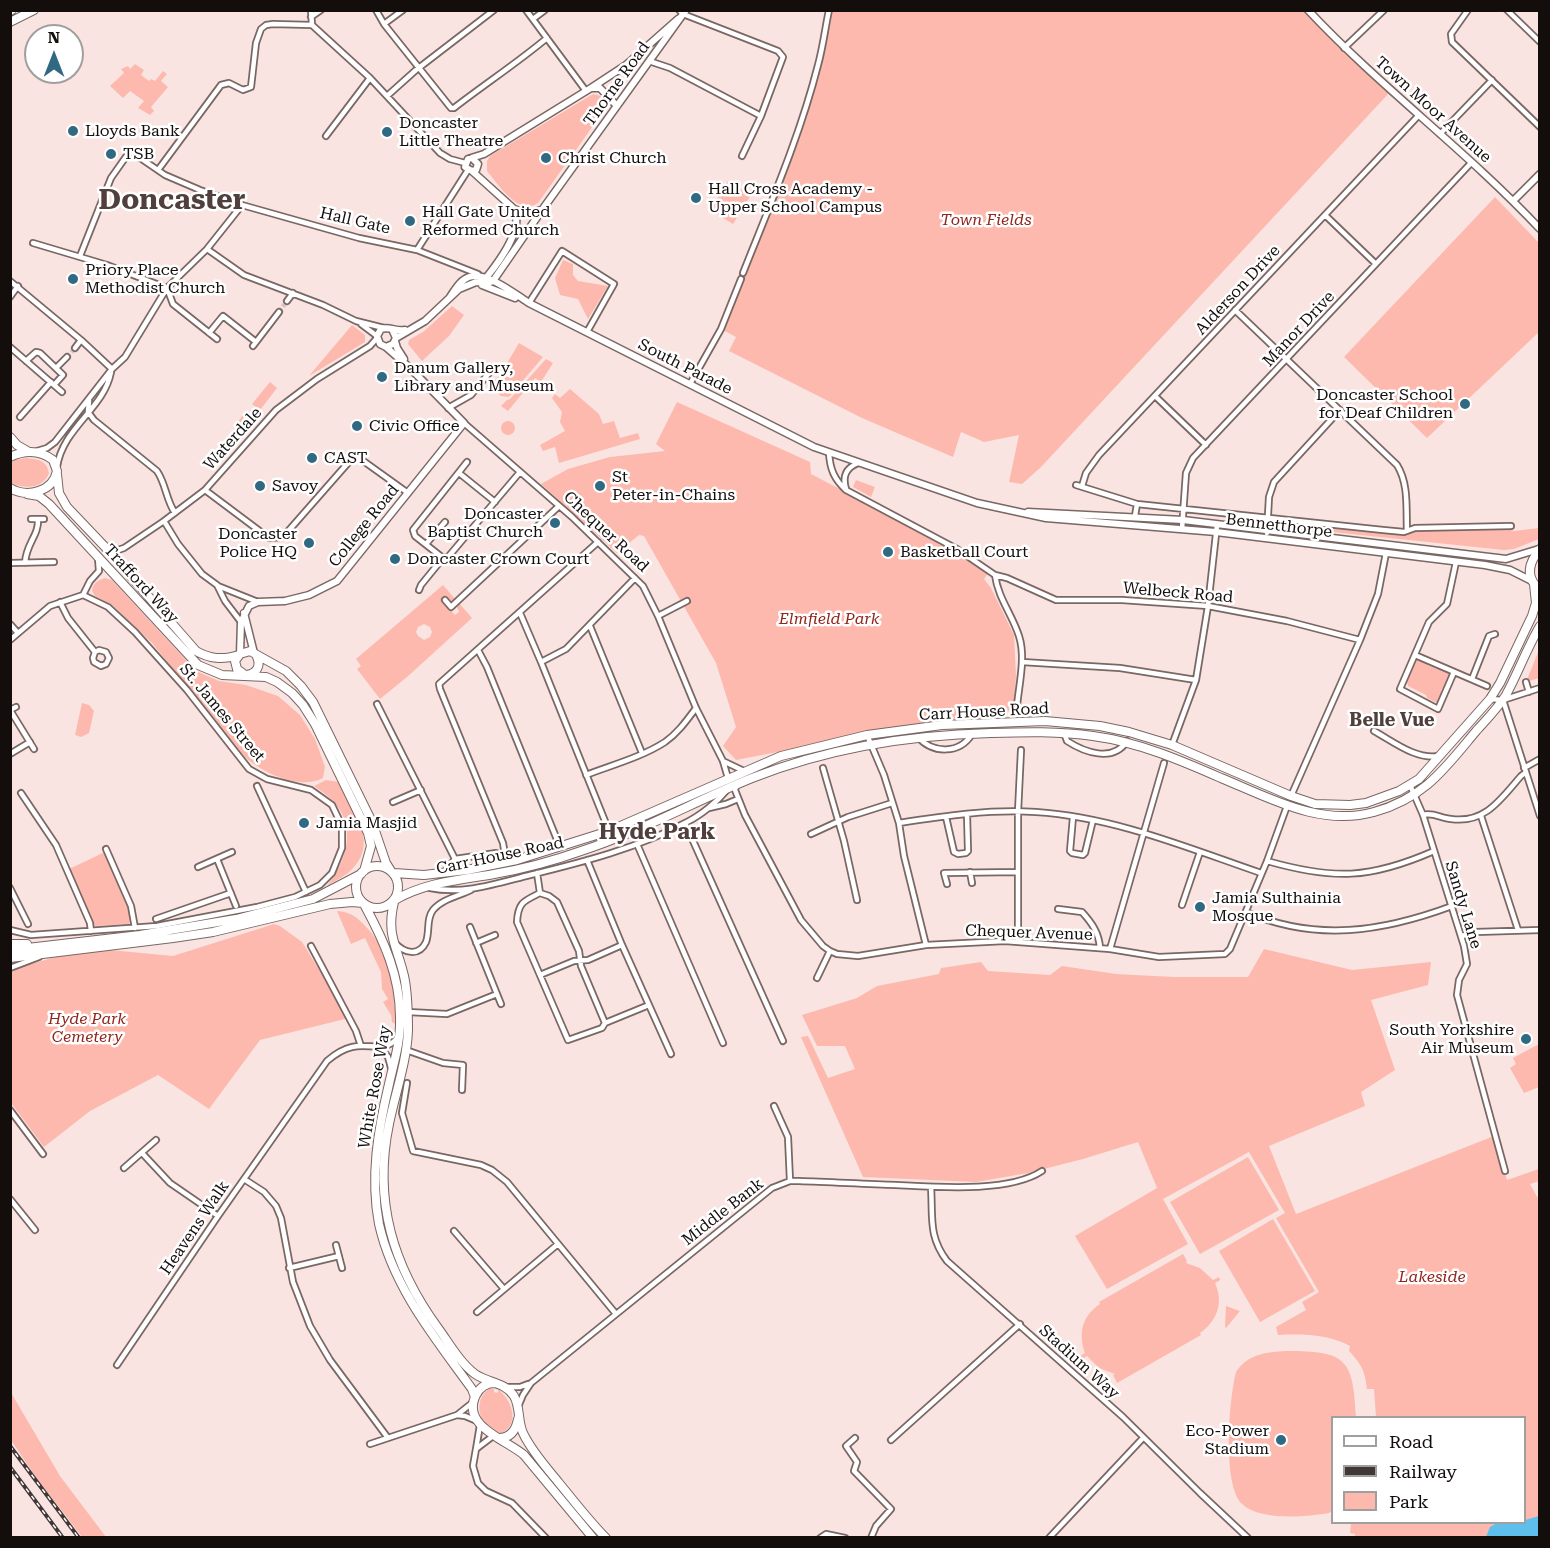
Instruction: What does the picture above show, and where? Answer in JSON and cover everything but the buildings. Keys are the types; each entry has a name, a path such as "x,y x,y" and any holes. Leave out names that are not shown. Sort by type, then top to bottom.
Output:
{"highway":[{"path":"11,23 34,10"},
{"path":"10,437 17,445 51,458 57,472 52,482 45,487 24,494 10,494"},
{"path":"10,457 32,452"},
{"name":"Trafford Way","path":"57,472 60,493 67,507 122,565 196,651 212,658 230,658 248,651 286,671 313,702 372,822 386,863 392,872"},
{"name":"Trafford Way","path":"10,489 39,496 45,500 198,664 222,675 266,677 278,682 292,693 315,724 368,833 371,846 362,872"},
{"name":"Carr House Road","path":"392,872 414,875 444,873 516,860 609,831 781,756 867,735 942,725 1045,721 1110,728 1172,745 1314,804 1350,805 1381,799 1410,785 1428,770 1490,699 1532,616 1536,603 1535,585 1530,566 1532,558 1539,549"},
{"name":"Carr House Road","path":"394,901 405,894 426,887 498,874 583,851 732,787 799,762 871,745 918,738 972,734 1064,733 1127,741 1192,765 1287,806 1310,813 1349,817 1371,813 1415,795 1441,773 1503,700 1539,626"},
{"path":"239,654 235,665 246,675 258,668 256,655"},
{"path":"10,950 88,942 200,926 290,906 332,891 374,866 383,867 392,872 399,887 394,901 384,908 376,909 352,902 330,904 213,932 10,958"},
{"path":"362,872 356,882 356,889 364,904"},
{"name":"White Rose Way","path":"394,901 390,927 404,975 408,1012 406,1050 385,1149 383,1186 389,1230 406,1276 424,1308 468,1367 476,1374 500,1385 514,1396 518,1408"},
{"name":"White Rose Way","path":"364,904 390,958 398,984 400,1018 399,1035 381,1119 375,1167 375,1191 380,1225 400,1282 419,1314 472,1389 475,1413 479,1423"},
{"path":"10,944 88,942"},
{"path":"474,1399 487,1384 500,1385"},
{"path":"518,1408 518,1418 523,1434 537,1455 606,1538"},
{"path":"496,1437 509,1437 518,1418"},
{"path":"479,1423 524,1455 592,1538"}],"street":[{"path":"312,25 311,14 321,10"},
{"path":"376,10 384,24 451,108 515,64 547,38"},
{"path":"384,24 403,10"},
{"path":"387,96 494,10"},
{"path":"526,10 588,90 600,88 617,106"},
{"path":"533,20 545,10"},
{"path":"690,384 721,328 780,180 818,65 829,10"},
{"name":"Town Moor Avenue","path":"1308,10 1344,48 1514,201 1539,229"},
{"path":"1344,48 1384,10"},
{"path":"1468,10 1453,30 1450,38 1452,42 1539,127"},
{"path":"1507,10 1539,42"},
{"path":"681,14 782,54 783,61 742,156"},
{"name":"Thorne Road","path":"489,282 674,29 681,14"},
{"name":"Thorne Road","path":"468,168 472,158 484,154 588,90 640,54 681,14"},
{"path":"158,170 220,86 225,83 243,90 251,87 256,43 260,31 265,25 273,24 312,25 370,78 440,153 476,170 478,164 472,158"},
{"path":"649,61 670,68 761,116"},
{"path":"326,136 370,78"},
{"path":"1440,134 1492,80"},
{"name":"Alderson Drive","path":"1082,486 1092,462 1419,115"},
{"name":"Hall Gate","path":"80,256 111,178 130,151 179,182 242,205 372,241 393,243 417,250 489,282"},
{"name":"Manor Drive","path":"1182,530 1186,473 1193,459 1471,163"},
{"path":"468,168 513,208 526,214 542,210"},
{"path":"417,250 468,168"},
{"path":"1514,201 1539,174"},
{"path":"32,452 53,444 112,369 125,357 167,288 207,249 242,205"},
{"path":"489,282 508,246 516,215 513,208"},
{"path":"1325,215 1376,264"},
{"path":"33,243 80,256 167,288 173,304 217,339"},
{"path":"207,249 244,275 356,321 397,332 417,326"},
{"path":"530,303 562,251 614,284 586,332"},
{"path":"450,297 459,284 468,277 489,282"},
{"path":"10,281 112,369"},
{"path":"356,321 377,337 384,346 417,326 459,289 476,282 489,282"},
{"name":"South Parade","path":"489,282 829,453"},
{"path":"10,297 18,286"},
{"path":"287,301 292,293"},
{"path":"1235,310 1397,465 1403,475 1407,531"},
{"path":"209,333 223,316 254,344 279,312"},
{"path":"377,337 379,331 384,328"},
{"path":"392,329 396,340"},
{"name":"Waterdale","path":"107,549 116,551 124,548 164,522 205,490 276,410 317,379 363,350 377,337"},
{"path":"75,348 81,340"},
{"name":"Chequer Road","path":"396,340 397,348 410,368"},
{"path":"10,346 62,392"},
{"name":"Waterdale","path":"363,350 384,346"},
{"name":"Chequer Road","path":"384,346 410,368 464,423 598,542 648,592 696,708 723,761 728,778"},
{"path":"20,417 63,375 38,352 27,361"},
{"path":"56,368 67,357"},
{"path":"448,408 471,395 489,373 483,368"},
{"path":"57,472 62,446 107,386 112,369"},
{"path":"1155,396 1206,444"},
{"path":"88,400 88,412 94,420 155,469 163,482 169,504 175,513"},
{"path":"1266,538 1269,497 1274,482 1340,410"},
{"path":"82,421 89,418 94,420"},
{"name":"College Road","path":"164,522 206,579 217,585 258,602 285,601 309,595 337,581 464,423"},
{"path":"829,453 830,466 835,479 846,490"},
{"name":"Bennetthorpe","path":"829,453 976,502 1046,518 1182,530 1216,528 1267,531 1506,559 1539,549"},
{"path":"205,490 269,538 276,539 283,537 355,455 408,493"},
{"path":"443,558 415,536 414,528 467,462"},
{"path":"846,490 844,478 846,471 850,466 858,463"},
{"path":"419,590 443,558 448,557 520,472"},
{"path":"459,473 495,502"},
{"name":"Bennetthorpe","path":"1076,485 1137,504 1383,530 1511,526"},
{"name":"Welbeck Road","path":"846,490 957,549 995,575 1056,600 1122,600 1208,606 1287,621 1360,640"},
{"path":"1135,516 1137,504"},
{"path":"445,600 453,609 559,506"},
{"name":"Bennetthorpe","path":"1019,512 1183,520 1266,538 1510,570 1535,585"},
{"path":"25,563 25,552 41,519 31,519"},
{"path":"426,544 445,522"},
{"path":"1172,745 1196,680 1208,606 1216,528"},
{"path":"505,855 504,843 439,684 598,542"},
{"path":"122,565 120,555 124,548"},
{"path":"1292,796 1360,640 1377,594 1386,553"},
{"path":"10,640 50,606 83,595 90,581 99,571 98,558"},
{"path":"10,563 52,562 50,571"},
{"path":"1454,672 1438,709 1400,689 1432,617 1447,604 1456,562"},
{"path":"995,575 997,590 1020,637 1022,662 1017,706"},
{"path":"541,662 566,649 635,578"},
{"name":"College Road","path":"217,585 225,601 241,622"},
{"name":"St. James Street","path":"10,930 31,935 135,928 201,919 276,903 306,892 326,880 340,856 342,825 332,805 311,790 267,779 249,769 187,690 135,632 108,607 83,595"},
{"path":"658,616 687,601"},
{"path":"60,602 68,618 95,652"},
{"path":"239,654 244,612 249,606 258,602"},
{"path":"244,612 256,655"},
{"path":"520,613 609,831"},
{"path":"10,624 18,633"},
{"path":"590,626 642,753"},
{"path":"1472,680 1489,636 1495,634"},
{"path":"478,650 487,667 560,848"},
{"path":"1415,655 1487,686"},
{"path":"1022,662 1120,668 1196,680"},
{"path":"1526,682 1529,692"},
{"path":"1490,699 1503,700 1539,688"},
{"path":"1503,700 1539,816"},
{"path":"377,704 455,859"},
{"path":"16,707 10,710 34,748"},
{"path":"586,775 660,745 672,736 696,708"},
{"path":"1374,731 1408,751 1426,757 1441,756"},
{"name":"Carr House Road","path":"1064,733 1067,741 1091,754 1110,752 1123,747 1127,741"},
{"name":"Carr House Road","path":"918,738 924,745 936,750 950,749 963,744 972,734"},
{"path":"867,735 899,823 904,856 926,945"},
{"path":"10,754 30,742"},
{"path":"1018,941 1017,812 1022,750"},
{"path":"1426,757 1428,770"},
{"path":"1423,815 1429,813 1459,820 1481,816 1496,805 1525,770 1539,759"},
{"path":"723,761 744,771"},
{"path":"1110,949 1164,763"},
{"path":"823,768 857,900"},
{"name":"Sandy Lane","path":"1410,785 1423,815 1462,936 1467,959 1458,980 1457,995 1505,1172"},
{"path":"257,786 306,892"},
{"path":"426,887 442,890 473,888 587,860 637,844 685,823 732,787 796,913 815,938 830,951 817,978"},
{"path":"393,802 421,790"},
{"path":"261,794 267,791"},
{"path":"21,793 60,854 90,923 91,931"},
{"path":"707,808 738,799"},
{"path":"811,834 848,817 892,803"},
{"path":"1287,806 1246,912 1290,926 1339,931 1384,927 1452,906"},
{"path":"899,823 968,814 1017,812 1073,817 1143,833 1261,873"},
{"path":"946,817 954,852 966,853 968,851 968,814"},
{"path":"1481,816 1518,930"},
{"path":"1073,817 1070,851 1072,854 1083,855 1085,853 1093,820"},
{"path":"685,823 783,1041"},
{"path":"637,844 723,1043"},
{"path":"106,849 131,906 135,928"},
{"path":"1267,861 1320,873 1356,874 1396,867 1434,851"},
{"path":"198,867 232,852"},
{"path":"1182,904 1200,852"},
{"path":"444,873 455,859 496,853 516,860"},
{"path":"217,859 236,906"},
{"path":"587,860 671,1054"},
{"path":"970,872 972,883"},
{"path":"947,884 944,873 1017,872"},
{"path":"537,873 540,893"},
{"path":"10,888 28,924"},
{"path":"392,939 405,951 412,952 420,948 427,939 427,925 432,911 442,903 473,888"},
{"path":"442,890 445,897 442,903"},
{"path":"156,919 231,893"},
{"path":"605,1023 591,992 579,951 557,902 540,893 522,902 518,910 518,922 568,1040 602,1028 605,1023 649,1005"},
{"path":"198,904 201,919"},
{"path":"1058,909 1082,912 1096,930 1100,948"},
{"name":"Chequer Avenue","path":"830,951 847,956 858,956 926,945 969,941 1018,941 1110,949 1159,957 1220,955 1227,953 1246,912"},
{"path":"470,927 501,1004"},
{"path":"1462,936 1476,932 1539,930"},
{"path":"476,943 495,935"},
{"path":"540,975 580,959 588,960 622,945"},
{"path":"311,946 356,1031 361,1046"},
{"path":"10,968 44,954"},
{"path":"408,1012 447,1014 497,994"},
{"path":"244,1179 327,1061 346,1049 391,1045 399,1035"},
{"path":"380,1047 388,1057 391,1072"},
{"path":"406,1050 443,1063 463,1065 462,1090"},
{"path":"407,1083 402,1113 412,1151 469,1161 492,1170 507,1182 616,1314"},
{"path":"774,1106 788,1137 790,1181"},
{"path":"10,1110 43,1154"},
{"path":"124,1168 156,1140"},
{"path":"142,1153 170,1184 218,1216"},
{"name":"Middle Bank","path":"518,1408 531,1383 762,1194 790,1181 964,1187 1030,1179 1042,1171"},
{"name":"Heavens Walk","path":"117,1365 244,1179 271,1198 280,1213 289,1268 303,1312 322,1348 388,1438"},
{"name":"Stadium Way","path":"931,1187 931,1226 940,1252 947,1262 1123,1417 1248,1538"},
{"path":"10,1199 35,1230"},
{"path":"454,1231 504,1289"},
{"path":"477,1312 558,1244"},
{"path":"336,1245 342,1268"},
{"path":"289,1268 339,1256"},
{"path":"891,1440 1020,1324"},
{"path":"500,1385 520,1387 531,1383"},
{"path":"458,1415 474,1399"},
{"path":"370,1444 458,1415 479,1423 473,1466 478,1484 486,1491 512,1503 546,1538"},
{"path":"477,1449 496,1437"},
{"path":"855,1438 846,1446 857,1462 854,1471 891,1509 876,1526 871,1538"},
{"path":"1049,1538 1143,1438"},
{"path":"820,1538 826,1534 845,1538"}],"green space":[{"name":"Town Fields","path":"829,11 1308,11 1390,92 1041,467 1022,484 1009,482 1019,435 984,442 961,432 953,457 862,418 729,351 736,337 721,329 780,180 818,65"},
{"path":"135,64 144,70 141,75 149,81 151,79 155,81 163,71 167,74 161,81 168,87 151,107 154,111 150,115 138,108 144,101 130,91 123,98 110,86 124,73 121,69 128,66 130,69"},
{"path":"593,94 605,97 608,105 538,203 524,206 516,202 503,191 487,171 487,161 490,156"},
{"path":"728,181 751,195 733,224 710,210"},
{"name":"Doncaster School for Deaf Children","path":"1495,197 1539,243 1539,332 1427,438 1344,357"},
{"path":"563,260 573,264 573,275 578,281 608,286 588,319 578,299 560,295 555,278"},
{"path":"452,306 464,315 449,336 422,361 408,344 409,340 423,332"},
{"path":"352,325 365,335 365,342 309,376"},
{"path":"519,343 543,357 509,397 501,396 489,386 500,375"},
{"path":"546,359 553,363 541,382 535,378 508,411 501,406 510,399"},
{"path":"270,382 277,388 260,410 252,404"},
{"path":"570,389 599,414 603,424 614,421 620,438 638,433 640,439 559,463 555,447 543,451 540,445 565,431 560,422 562,412 552,398 555,394 560,398"},
{"name":"Elmfield Park","path":"677,402 810,462 811,474 936,539 989,572 984,579 991,588 1014,635 1016,676 1014,706 1006,714 977,723 871,734 736,760 723,746 736,727 716,663 644,536 639,535 617,553 541,484 568,469 610,457 665,451 656,444"},
{"path":"245,412 252,418 242,431 235,426"},
{"path":"508,421 513,423 515,428 513,433 508,435 503,433 501,428 503,423"},
{"path":"26,458 41,461 48,469 49,473 46,478 38,485 28,487 11,483 11,463"},
{"path":"856,480 875,487 871,497 853,487"},
{"path":"1271,520 1387,534 1406,534 1412,530 1508,529 1514,531 1539,528 1539,539 1514,549 1504,550 1275,526"},
{"path":"105,578 112,580 196,671 219,681 246,685 278,696 300,715 315,739 325,767 323,778 304,782 293,781 262,769 245,757 152,643 112,605 95,596 92,591 93,586"},
{"path":"443,585 455,599 451,601 445,597 442,601 455,615 459,612 457,607 459,603 472,618 380,699 357,669 361,666 356,659","holes":["424,624 430,627 432,632 430,637 424,640 418,636 416,632 418,627"]},
{"path":"1539,650 1539,678 1526,682"},
{"path":"1419,659 1451,674 1441,691 1439,702 1427,698 1426,695 1408,686 1406,679 1415,661"},
{"path":"82,703 89,705 94,711 89,733 81,737 75,735"},
{"path":"326,780 339,782 356,813 364,846 361,857 351,870 327,886 342,860 347,831 339,808 314,786"},
{"path":"107,851 133,912 129,924 96,926 90,923 67,870"},
{"path":"337,911 351,914 358,919 382,949 393,986 395,1024 383,1002 388,999 382,989 381,972 365,938 351,944"},
{"name":"Hyde Park Cemetery","path":"274,924 302,942 349,1018 260,1040 209,1109 158,1075 90,1111 44,1147 11,1103 11,970 62,955 110,950 173,956"},
{"name":"Lakeside","path":"1264,949 1352,970 1431,962 1428,985 1371,1000 1395,1070 1361,1092 1365,1106 1269,1146 1296,1214 1494,1136 1507,1180 1539,1169 1539,1181 1530,1184 1540,1202 1539,1537 1355,1538 1355,1534 1350,1533 1351,1524 1526,1524 1526,1416 1376,1416 1374,1389 1367,1389 1364,1372 1349,1351 1350,1346 1333,1339 1315,1336 1278,1335 1276,1327 1306,1310 1302,1302 1319,1292 1276,1218 1285,1213 1249,1152 1163,1199 1188,1244 1107,1289 1075,1236 1157,1188 1138,1142 1028,1173 976,1182 863,1177 801,1037 808,1036 828,1078 855,1069 845,1046 817,1046 802,1015 857,998 877,986 939,974 941,968 981,962 988,971 1050,975 1062,966 1116,974 1248,977"},
{"path":"1539,1044 1539,1087 1524,1093 1510,1068 1516,1064 1513,1058"},
{"path":"1248,1157 1279,1210 1200,1254 1170,1202"},
{"path":"1273,1219 1315,1291 1260,1322 1219,1251"},
{"path":"1183,1254 1186,1263 1200,1268 1213,1280 1219,1277 1220,1280 1215,1283 1219,1304 1215,1317 1200,1333 1201,1335 1117,1383 1113,1375 1115,1374 1099,1368 1087,1356 1082,1359 1080,1356 1085,1353 1082,1339 1083,1326 1089,1314 1100,1304 1099,1302"},
{"path":"1226,1306 1240,1311 1226,1328 1225,1327"},
{"name":"Eco-Power Stadium","path":"1306,1351 1322,1353 1334,1356 1348,1370 1355,1397 1356,1416 1331,1416 1331,1512 1329,1513 1284,1516 1260,1513 1242,1504 1236,1494 1229,1461 1233,1384 1236,1372 1246,1361 1265,1353"},
{"path":"489,1389 494,1389 497,1393 499,1390 511,1406 511,1424 500,1434 487,1427 480,1414 480,1401"},
{"path":"10,1391 60,1476 106,1537 82,1537 35,1476 11,1440"}],"water":[{"path":"1539,1516 1539,1537 1486,1537 1490,1527 1495,1524 1526,1524 1526,1520"}],"tunnel":[{"path":"279,312 287,301"},
{"path":"67,357 75,348"}],"railway":[{"path":"10,1446 79,1538"},
{"path":"10,1467 63,1538"}],"place":[{"name":"Lloyds Bank","path":"73,131"},
{"name":"Doncaster Little Theatre","path":"387,132"},
{"name":"TSB","path":"111,154"},
{"name":"Christ Church","path":"546,158"},
{"name":"Hall Cross Academy - Upper School Campus","path":"696,198"},
{"name":"Hall Gate United Reformed Church","path":"410,221"},
{"name":"Priory Place Methodist Church","path":"73,279"},
{"name":"Danum Gallery, Library and Museum","path":"382,377"},
{"name":"Doncaster School for Deaf Children","path":"1465,404"},
{"name":"Civic Office","path":"357,426"},
{"name":"CAST","path":"312,458"},
{"name":"Savoy","path":"260,486"},
{"name":"St Peter-in-Chains","path":"600,486"},
{"name":"Doncaster Baptist Church","path":"555,523"},
{"name":"Doncaster Police HQ","path":"309,543"},
{"name":"Basketball Court","path":"888,552"},
{"name":"Doncaster Crown Court","path":"395,559"},
{"name":"Jamia Masjid","path":"304,823"},
{"name":"Jamia Sulthainia Mosque","path":"1200,907"},
{"name":"South Yorkshire Air Museum","path":"1526,1039"},
{"name":"Eco-Power Stadium","path":"1281,1440"}],"district":[{"name":"Doncaster","path":"172,201"},
{"name":"Belle Vue","path":"1392,721"},
{"name":"Hyde Park","path":"657,833"}]}
